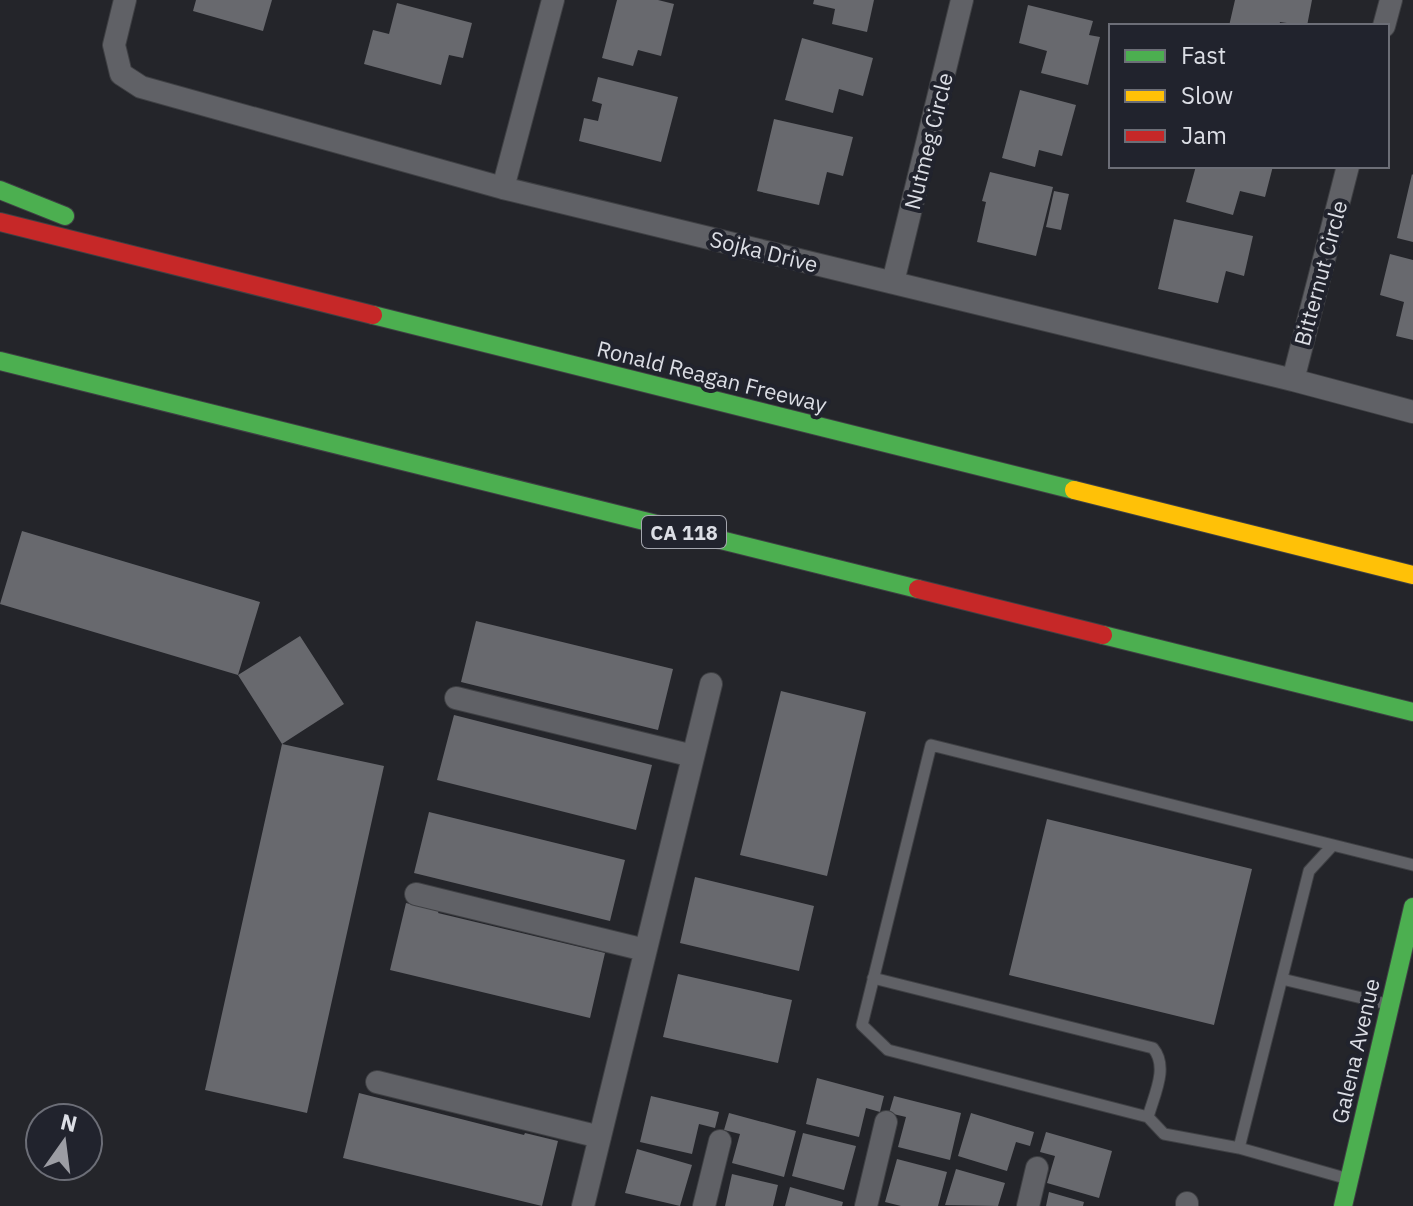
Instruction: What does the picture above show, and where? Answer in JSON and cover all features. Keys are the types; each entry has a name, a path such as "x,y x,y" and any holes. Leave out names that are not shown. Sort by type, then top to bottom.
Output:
{"main road":[{"path":"0,190 226,279"},
{"name":"Ronald Reagan Freeway","path":"0,222 1408,574"},
{"name":"CA 118","path":"0,361 1413,712"},
{"name":"Galena Avenue","path":"1343,1206 1413,907"}],"street":[{"name":"Sojka Drive","path":"125,0 114,45 121,74 141,87 503,188 1413,412"},
{"path":"503,188 553,0"},
{"name":"Nutmeg Circle","path":"893,282 962,0"},
{"path":"1385,24 1391,0"},
{"name":"Bitternut Circle","path":"1293,380 1347,168"},
{"path":"583,1206 711,684"},
{"path":"456,698 693,756"},
{"path":"416,894 645,950"},
{"path":"377,1082 600,1137"},
{"path":"866,1206 886,1122"},
{"path":"704,1206 720,1141"},
{"path":"1028,1206 1037,1168"}],"lane":[{"path":"1349,1179 1239,1148 1164,1134 1148,1117 888,1050 862,1025 931,745 1413,865"},
{"path":"1239,1148 1309,871 1332,846"},
{"path":"873,978 1153,1048 1162,1065 1148,1117"},
{"path":"1282,979 1390,1005"}],"building":[{"path":"196,0 272,0 263,31 193,11"},
{"path":"617,0 658,0 674,4 661,56 638,50 633,66 602,58"},
{"path":"814,0 874,0 867,32 832,24 835,9 813,4"},
{"path":"1235,0 1312,0 1307,24 1229,24"},
{"path":"397,3 472,23 463,58 449,55 441,85 364,64 373,30 389,34"},
{"path":"1028,5 1093,21 1089,35 1100,37 1088,85 1041,73 1047,51 1019,43"},
{"path":"802,38 873,58 863,96 839,89 833,113 785,100"},
{"path":"598,77 678,97 661,162 579,141 584,118 598,121 602,104 592,101"},
{"path":"1020,90 1076,105 1062,156 1039,150 1035,167 1002,158"},
{"path":"774,119 853,137 843,176 827,172 819,205 757,191"},
{"path":"1195,168 1272,168 1265,197 1240,191 1233,215 1186,202"},
{"path":"990,172 1053,187 1036,256 977,242 986,202 982,201"},
{"path":"1413,175 1413,242 1397,238"},
{"path":"1054,191 1069,194 1061,230 1046,227"},
{"path":"1174,219 1253,236 1244,276 1226,271 1218,303 1158,289"},
{"path":"1390,254 1413,260 1413,340 1396,336 1404,302 1380,295"},
{"path":"22,531 260,602 238,675 0,604"},
{"path":"476,621 673,669 658,730 461,682"},
{"path":"300,636 344,704 282,744 238,675"},
{"path":"781,691 866,712 827,876 740,855"},
{"path":"454,715 652,765 636,830 437,780"},
{"path":"282,744 384,766 307,1113 205,1090"},
{"path":"429,812 625,860 610,921 414,873"},
{"path":"1047,819 1252,869 1214,1025 1009,975"},
{"path":"695,877 814,906 799,971 680,943"},
{"path":"406,903 605,953 590,1018 390,970"},
{"path":"678,974 792,1000 778,1063 663,1037"},
{"path":"817,1078 884,1096 880,1112 866,1108 859,1137 806,1124"},
{"path":"359,1093 558,1141 542,1206 343,1158"},
{"path":"651,1096 719,1112 715,1128 699,1124 692,1154 640,1142"},
{"path":"894,1096 961,1113 950,1160 898,1147 906,1117 889,1113"},
{"path":"729,1113 796,1131 784,1177 732,1163 740,1134 724,1130"},
{"path":"971,1113 1034,1132 1030,1146 1016,1142 1007,1171 958,1156"},
{"path":"1046,1132 1112,1151 1099,1198 1047,1183 1055,1156 1040,1152"},
{"path":"803,1133 856,1146 844,1190 792,1176"},
{"path":"637,1149 692,1165 680,1206 625,1193"},
{"path":"897,1159 947,1172 938,1206 901,1206 885,1202"},
{"path":"956,1169 1005,1183 998,1206 945,1205"},
{"path":"732,1174 778,1185 773,1206 725,1206"},
{"path":"790,1187 843,1202 842,1206 785,1206"},
{"path":"1049,1192 1084,1202 1083,1206 1046,1206"}],"traffic: fast":[{"path":"0,190 65,216"},
{"path":"373,315 1074,490"},
{"path":"0,361 918,589"},
{"path":"1103,635 1413,712"},
{"path":"1343,1206 1413,907"}],"traffic: slow":[{"path":"1074,490 1413,575"}],"traffic: jam":[{"path":"0,222 373,315"},
{"path":"918,589 1103,635"}]}
